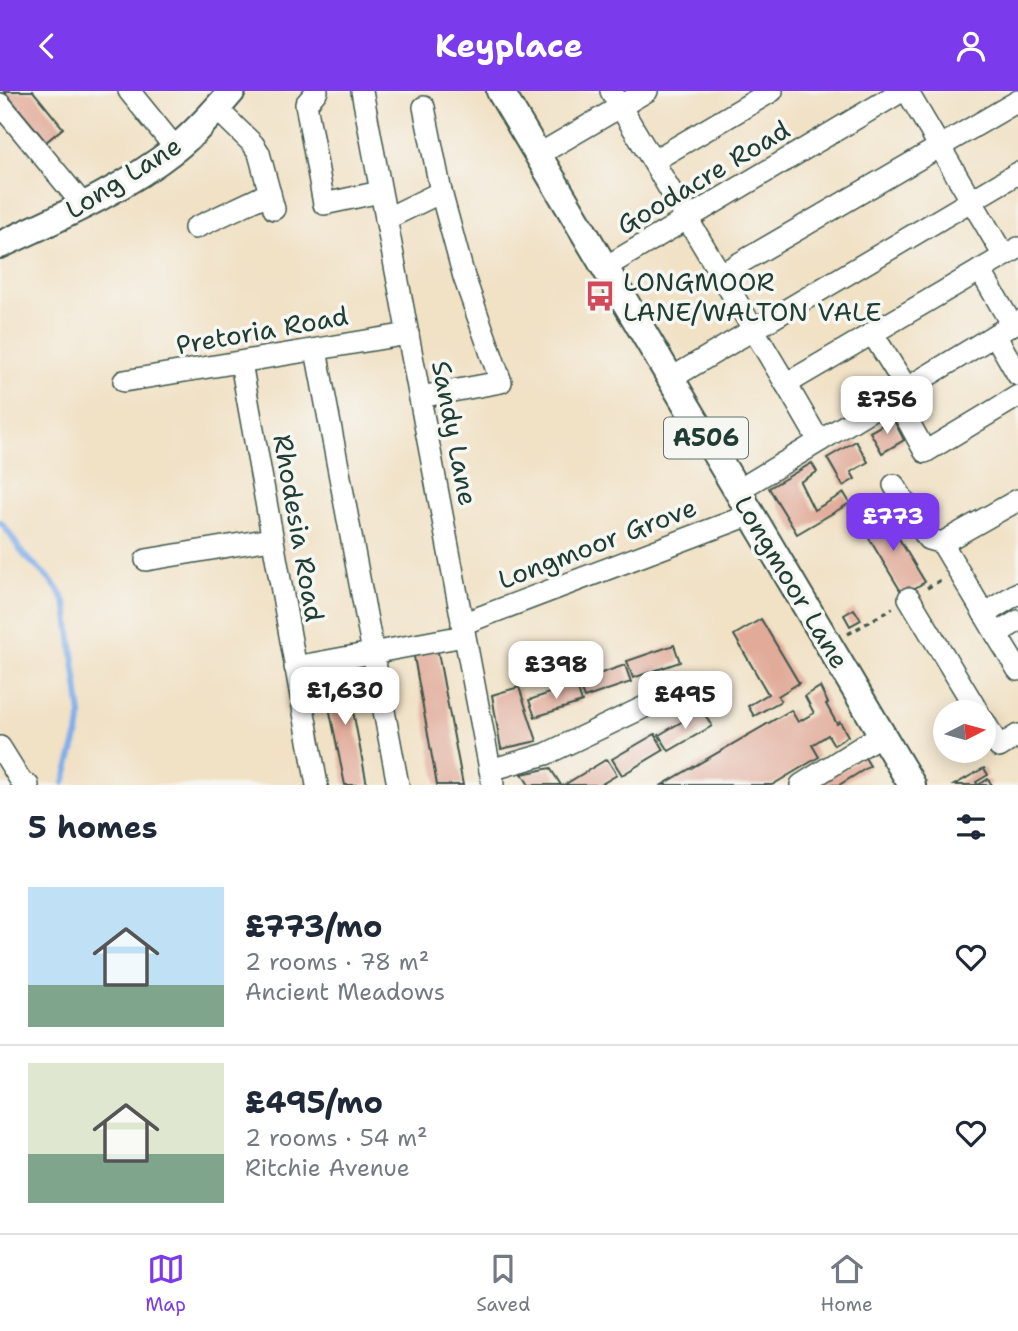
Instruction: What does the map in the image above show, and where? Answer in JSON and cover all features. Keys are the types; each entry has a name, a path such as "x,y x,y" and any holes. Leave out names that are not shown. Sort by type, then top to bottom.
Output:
{"main road":[{"name":"Longmoor Lane","path":"500,91 912,785"},
{"name":"Long Lane","path":"0,245 84,205 133,177 176,149 224,100"}],"street":[{"path":"129,91 176,149"},
{"path":"317,91 306,104 324,204 380,192"},
{"name":"Sandy Lane","path":"362,91 491,777"},
{"path":"538,155 616,99 647,91"},
{"path":"653,162 772,91"},
{"path":"786,384 1011,252 972,201 905,91"},
{"name":"Goodacre Road","path":"604,268 905,91"},
{"path":"616,99 819,441"},
{"path":"195,228 272,201 259,153 224,100"},
{"path":"420,397 501,382 464,277 441,192 423,100"},
{"path":"721,274 1018,101"},
{"path":"0,104 84,205"},
{"path":"670,379 1018,173"},
{"path":"386,219 441,192"},
{"path":"980,270 1008,327 1018,375"},
{"path":"737,491 1008,327"},
{"path":"872,333 925,452 1018,397"},
{"name":"Pretoria Road","path":"124,381 408,334"},
{"path":"316,350 398,785"},
{"name":"Rhodesia Road","path":"241,363 317,785"},
{"path":"894,485 928,539 942,543 1018,670"},
{"path":"942,543 1018,500"},
{"name":"Longmoor Grove","path":"295,667 373,652 463,630 752,514"},
{"path":"146,560 271,539"},
{"path":"984,614 1018,593"},
{"path":"909,598 971,700"},
{"path":"996,634 1018,621"},
{"path":"491,777 678,691"},
{"path":"801,785 882,734"},
{"path":"996,742 999,747 1018,735"},
{"path":"0,747 23,783 28,785"}],"building":[{"path":"4,91 33,91 63,128 46,142"},
{"path":"893,419 904,440 882,453 870,432"},
{"path":"856,441 868,462 851,472 855,479 843,486 827,458"},
{"path":"812,463 817,472 800,482 814,510 844,493 850,503 797,534 769,488"},
{"path":"875,497 882,510 856,525 849,512"},
{"path":"883,512 925,582 903,595 861,525"},
{"path":"854,609 861,620 850,626 844,615"},
{"path":"761,619 799,683 778,696 781,701 754,716 748,706 768,694 734,635"},
{"path":"674,645 680,662 633,678 627,661"},
{"path":"437,647 463,785 437,785 413,651"},
{"path":"342,665 367,785 345,785 322,673"},
{"path":"625,665 631,682 584,698 578,681"},
{"path":"576,684 582,702 535,717 529,700"},
{"path":"519,687 537,741 501,749 492,695"},
{"path":"820,687 837,724 840,722 848,736 834,745 828,735 812,745 819,757 772,785 662,785 791,710 798,722 814,713 805,696"},
{"path":"702,710 712,726 669,751 659,735"},
{"path":"655,734 664,750 622,775 612,759"},
{"path":"864,756 870,766 839,785 818,785"},
{"path":"607,759 617,775 600,785 564,785"},
{"path":"550,768 561,785 529,785 522,774"},
{"path":"984,768 988,775 976,782 978,785 954,785"},
{"path":"988,779 992,785 978,785"}],"waterway":[{"path":"0,522 22,553 55,586 67,608 81,715 64,783"}],"place":[{"name":"LONGMOOR LANE/WALTON VALE","path":"600,296"}]}
